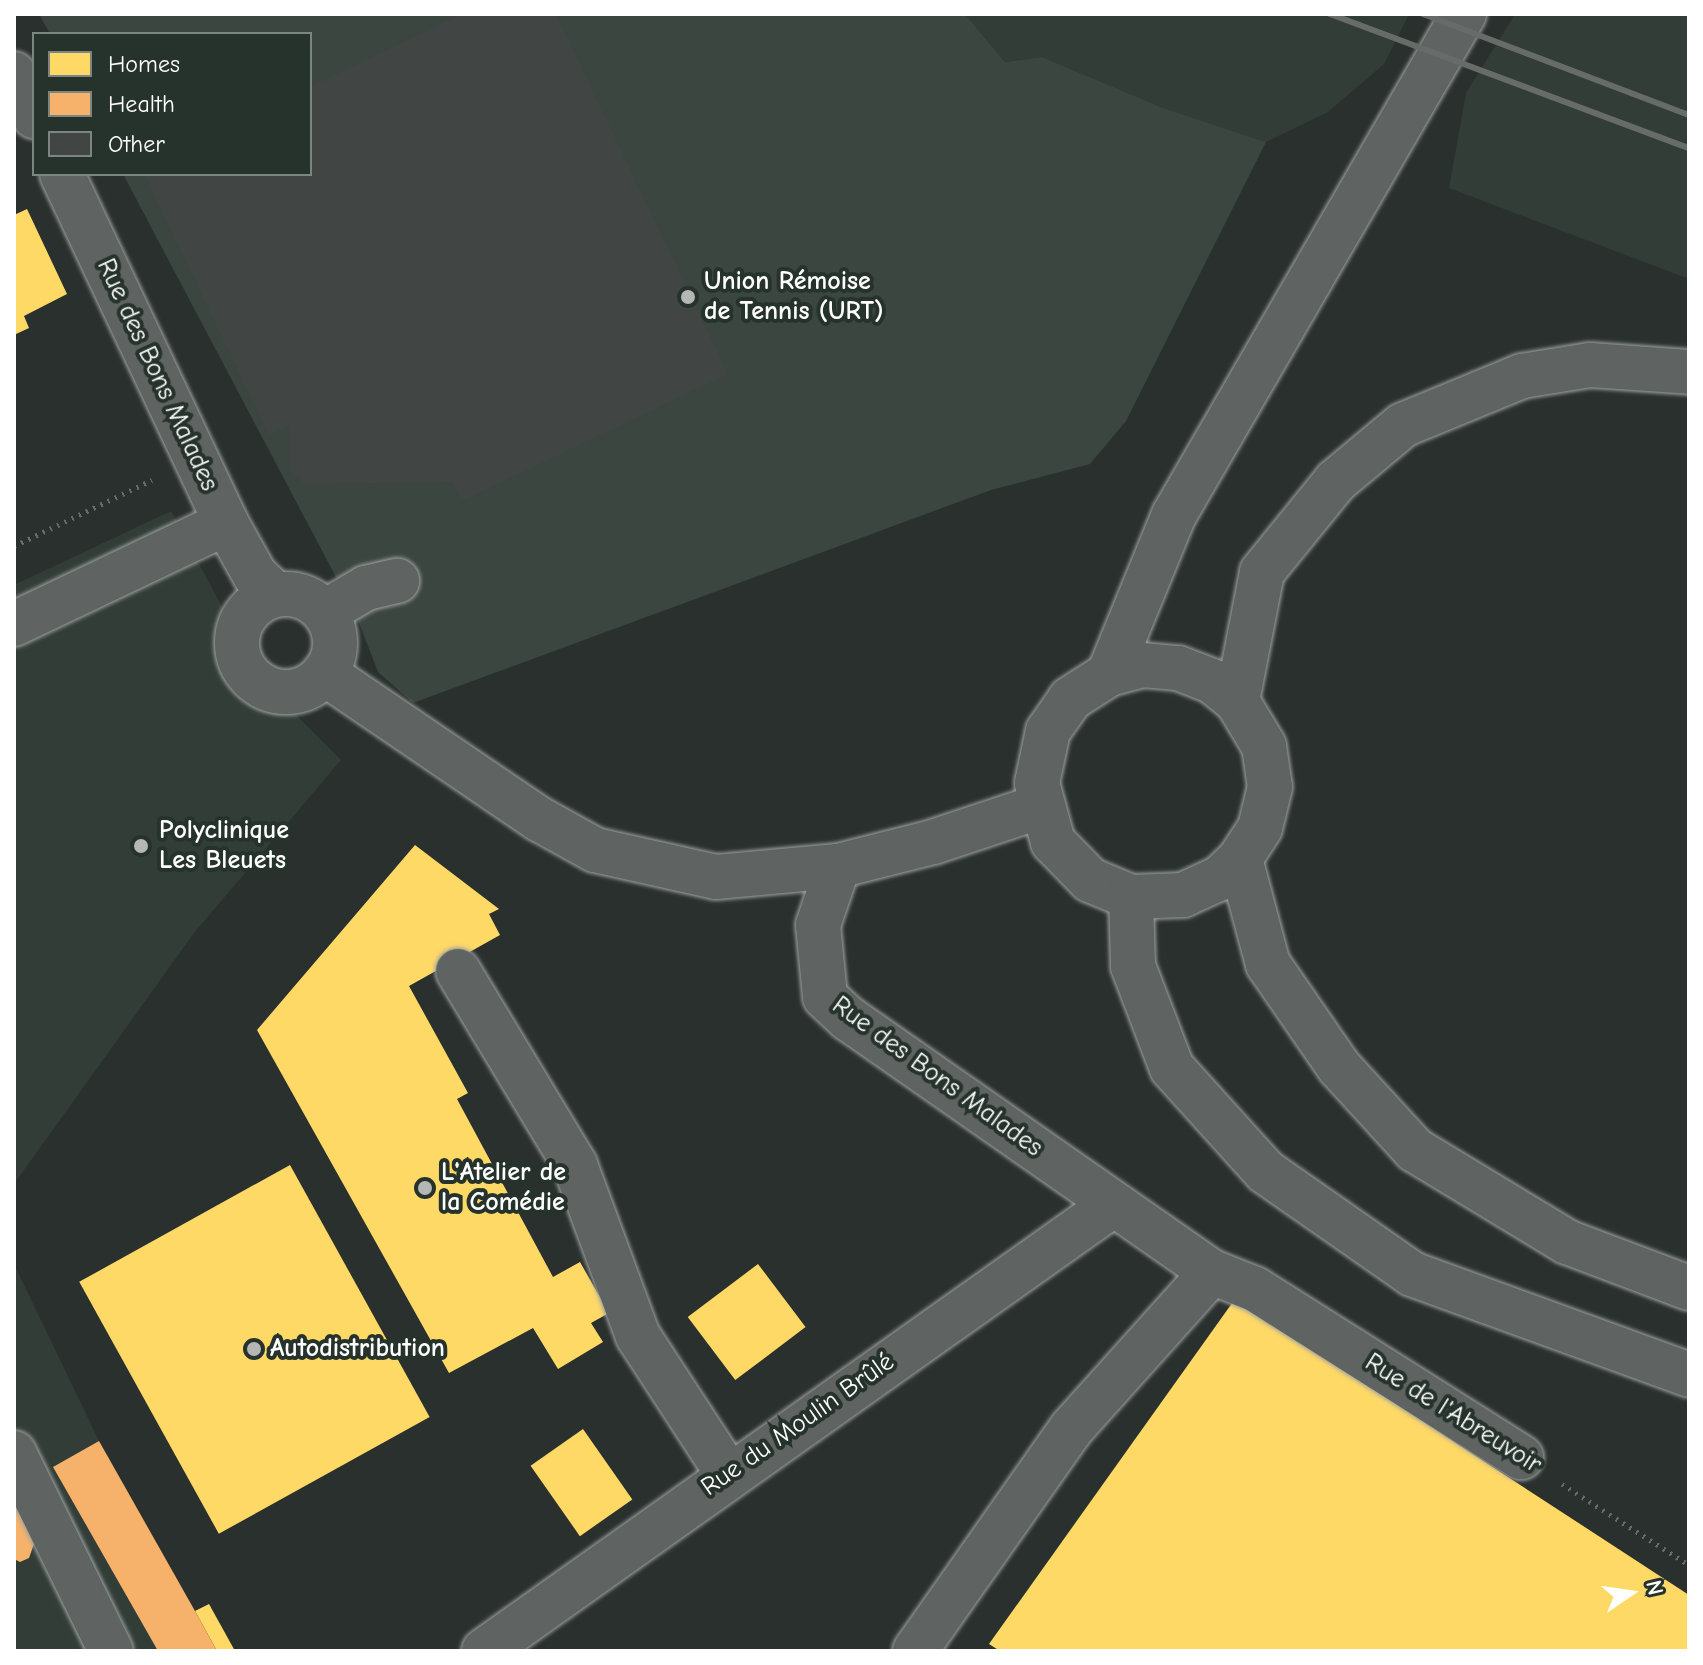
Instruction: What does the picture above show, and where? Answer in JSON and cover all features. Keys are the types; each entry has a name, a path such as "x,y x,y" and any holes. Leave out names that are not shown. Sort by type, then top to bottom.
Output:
{"main road":[{"path":"1109,674 1174,515 1464,14"},
{"name":"Rue des Bons Malades","path":"63,176 226,523 265,585"},
{"path":"1237,701 1262,572 1336,481 1403,425 1522,376 1590,365 1689,372"},
{"path":"14,624 226,523"},
{"path":"325,612 366,588 397,581"},
{"path":"265,585 306,597 325,612 335,649 324,673 292,692 268,688 248,674 240,659 240,627 260,601 265,585"},
{"path":"1142,665 1178,668 1212,681 1237,701 1264,746 1270,787 1260,828 1240,859 1220,878 1183,895 1131,897 1090,880 1053,842 1037,783 1048,731 1070,699 1109,674 1142,665"},
{"path":"324,673 539,819 595,850 716,877 838,866 933,842 1041,806"},
{"path":"1240,859 1268,964 1339,1067 1415,1150 1567,1242 1689,1288"},
{"name":"Rue des Bons Malades","path":"838,866 818,925 825,997 916,1069 1114,1204"},
{"path":"1131,897 1133,966 1172,1068 1266,1172 1412,1274 1689,1375"},
{"path":"458,971 575,1165 638,1336 728,1474"},
{"name":"Rue de l'Abreuvoir","path":"1114,1204 1212,1272 1255,1289 1521,1457"},
{"name":"Rue du Moulin Brûlé","path":"484,1651 728,1474 1114,1204"},
{"path":"915,1651 1071,1429 1212,1272"},
{"path":"14,1453 111,1651"}],"path":[{"path":"14,546 196,459"},
{"name":"Rue de l'Abreuvoir","path":"1521,1457 1689,1565"}],"shaded area":[{"name":"Union Rémoise de Tennis (URT)","path":"39,14 965,14 1005,62 1042,57 1161,107 1266,142 1126,421 1090,464 991,490 413,703 378,672 356,615 124,176 312,176 312,32 49,32"},
{"path":"965,14 1409,14 1384,64 1328,112 1266,142 1161,107 1042,57 1005,62"},
{"path":"1515,14 1689,14 1689,279 1449,188 1466,93"},
{"name":"Polyclinique Les Bleuets","path":"171,511 246,652 280,699 341,760 194,933 14,1184 14,585"},
{"path":"14,1264 99,1441 53,1467 158,1651 14,1651"}],"building: Homes":[{"path":"27,209 67,294 24,316 29,328 14,335 14,215"},
{"name":"L'Atelier de la Comédie","path":"415,845 499,909 489,914 500,935 409,986 468,1093 457,1099 553,1277 580,1262 609,1313 591,1323 603,1342 558,1369 533,1328 449,1373 257,1030"},
{"name":"Autodistribution","path":"290,1165 430,1417 219,1534 79,1282"},
{"path":"758,1264 806,1327 735,1380 688,1317"},
{"path":"1235,1299 1689,1595 1689,1651 1000,1651 989,1644"},
{"path":"583,1429 632,1499 580,1536 531,1466"},
{"path":"209,1604 235,1651 217,1651 195,1611"}],"building: Health":[{"path":"99,1441 217,1651 158,1651 53,1467"},
{"path":"14,1498 34,1544 29,1558 20,1562 14,1559"}],"building: Other":[{"path":"462,14 556,14 728,374 462,501 453,482 304,484 290,470 289,425 269,435 145,176 312,176 312,86"}],"railway":[{"path":"1330,14 1689,148"},
{"path":"1423,14 1689,115"}],"place":[{"name":"Union Rémoise de Tennis (URT)","path":"688,297"},
{"name":"Polyclinique Les Bleuets","path":"141,846"},
{"name":"L'Atelier de la Comédie","path":"425,1188"},
{"name":"Autodistribution","path":"254,1349"}]}
